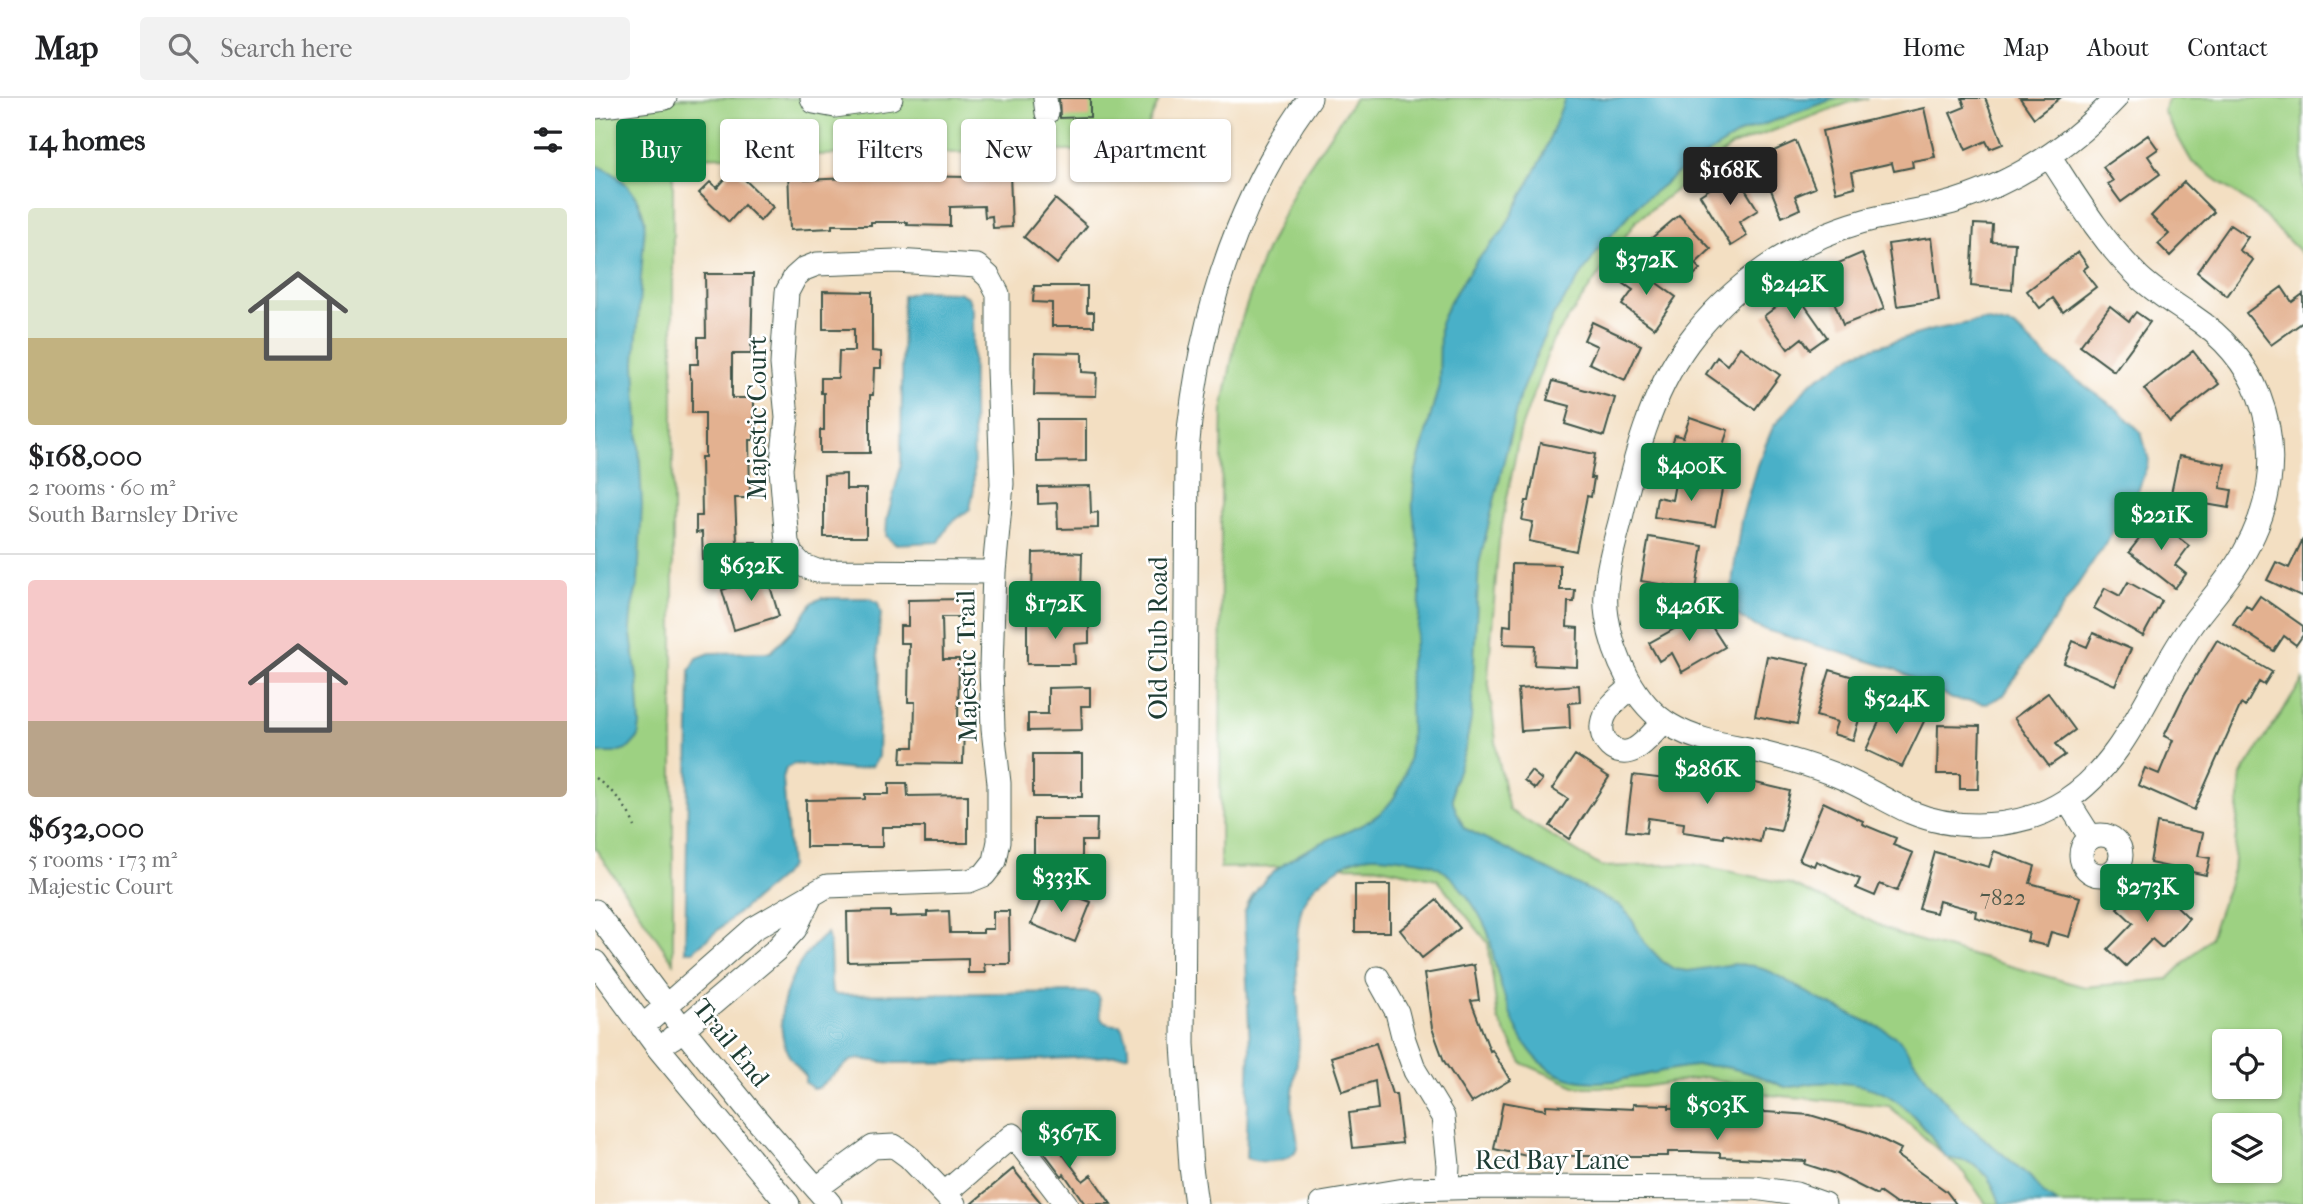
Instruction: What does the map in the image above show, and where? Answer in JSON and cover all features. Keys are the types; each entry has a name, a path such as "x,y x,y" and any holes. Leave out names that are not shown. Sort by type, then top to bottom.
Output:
{"street":[{"path":"595,107 666,98"},
{"path":"812,98 814,102 835,106 891,98"},
{"name":"Old Club Road","path":"1196,1204 1183,1044 1187,451 1192,396 1207,319 1223,265 1265,172 1311,98"},
{"path":"2050,157 2106,242 2164,297 2218,335 2237,357 2257,391 2268,424 2271,460 2267,501 2255,534 2234,570 2191,624 2157,678 2122,746 2100,773 2067,800 2017,821 1986,825 1951,823 1918,815 1841,776 1804,763 1716,744 1664,722 1632,687 1616,655 1606,613 1608,577 1631,473 1647,423 1666,378 1690,341 1722,305 1757,274 1792,250 1860,222 1954,202 2005,182 2050,157 2079,134 2116,98"},
{"name":"Majestic Court","path":"989,277 977,266 896,261 817,264 804,269 795,277 787,292 782,364 787,418 781,469 787,542 791,554 802,565 817,571 994,572"},
{"name":"Majestic Trail","path":"642,1027 753,929 827,886 845,883 969,881 983,875 995,861 999,841 999,783 993,730 991,668 994,572 999,539 1002,470 997,369 997,294 989,277"},
{"path":"1632,687 1608,709 1602,722 1602,736 1608,745 1617,751 1627,752 1637,748 1664,722"},
{"path":"2067,800 2091,838"},
{"path":"659,1049 776,950 795,929 811,896"},
{"name":"Trail End","path":"595,911 683,1029 757,1120 824,1196"},
{"path":"595,962 659,1049 788,1204"},
{"path":"1378,978 1397,1012 1403,1040 1415,1071 1443,1117 1448,1165 1447,1188"},
{"path":"824,1196 873,1147 894,1146 909,1157 950,1199 1013,1135 1066,1204"},
{"name":"Red Bay Lane","path":"1321,1204 1410,1189 1447,1188 1755,1188 1795,1194 1824,1204"}],"path":[{"path":"595,778 624,803 635,827"}],"green space":[{"path":"595,98 1160,98 1151,119 1070,119 1070,151 1056,151 1056,119 961,119 961,153 947,153 947,119 833,119 833,155 819,155 819,119 720,119 720,156 706,157 706,119 616,119 616,182 673,182 673,962 595,848"},
{"path":"1355,98 1869,98 1848,103 1732,146 1636,221 1552,342 1520,431 1499,541 1488,677 1498,757 1509,810 1602,867 1693,864 1790,884 1903,936 2085,987 2168,979 2210,938 2233,871 2241,775 2303,680 2303,1204 1986,1204 1964,1173 1889,1106 1770,1095 1705,1077 1643,1087 1577,1087 1522,1063 1498,1019 1488,943 1437,879 1375,866 1220,868 1223,405 1237,333 1262,260 1296,185"},
{"path":"2169,98 2303,98 2303,255 2256,208 2192,162 2163,111"}],"water":[{"path":"1565,98 1837,98 1743,132 1683,169 1638,205 1600,248 1553,316 1520,394 1479,564 1471,719 1465,750 1453,785 1453,803 1464,828 1619,905 1630,916 1644,942 1674,969 1688,971 1734,964 1754,966 1771,972 1899,1039 1932,1086 1961,1119 2058,1204 2000,1204 1992,1185 1980,1169 1968,1162 1945,1156 1905,1108 1894,1099 1871,1088 1834,1082 1786,1087 1744,1071 1717,1066 1672,1069 1598,1082 1568,1078 1551,1071 1526,1046 1517,1030 1503,994 1487,930 1479,913 1461,888 1431,863 1379,856 1366,856 1347,863 1319,883 1306,898 1301,911 1297,947 1299,1042 1292,1108 1297,1147 1292,1155 1280,1160 1259,1161 1246,1158 1250,1050 1244,915 1255,892 1274,872 1308,850 1372,819 1390,804 1404,778 1411,730 1410,663 1418,628 1420,600 1420,556 1413,492 1415,474 1439,385 1440,323 1450,301 1476,261 1503,231 1542,159"},
{"path":"595,165 616,175 616,182 624,182 628,186 645,221 635,363 642,505 638,583 630,628 640,725 638,738 629,748 614,753 595,753"},
{"path":"918,291 958,292 968,297 972,310 974,489 970,509 950,524 939,542 895,544 886,536 887,519 901,466 903,296"},
{"path":"1984,320 2015,327 2049,360 2117,409 2141,432 2149,460 2136,497 2004,695 1986,704 1952,699 1895,669 1759,628 1739,617 1731,606 1741,520 1757,465 1773,427 1809,384 1858,352 1932,330"},
{"path":"822,598 869,598 878,603 881,614 877,649 880,671 878,757 872,766 854,770 794,764 786,768 783,778 790,866 782,876 693,951 685,951 690,670 697,658 710,653 771,652 797,625 813,602"},
{"path":"827,933 832,992 837,995 1096,994 1104,1022 1120,1025 1122,1028 1128,1055 999,1062 893,1063 857,1059 850,1061 818,1088 812,1088 805,1082 805,1075 787,1053 782,1033 782,1017 784,1001 796,970 815,944"}],"building":[{"path":"1059,98 1090,98 1090,117 1060,118"},
{"path":"1962,98 1985,98 2003,144 1990,149 1986,141 1966,150 1950,113 1965,107"},
{"path":"2020,98 2060,98 2034,118"},
{"path":"1924,108 1935,157 1912,161 1913,167 1894,171 1892,163 1852,172 1855,187 1836,192 1822,131"},
{"path":"2148,135 2158,149 2148,156 2160,174 2121,202 2108,184 2113,181 2103,167"},
{"path":"1796,141 1815,188 1795,196 1800,209 1782,217 1758,158"},
{"path":"1735,173 1758,210 1739,222 1747,236 1731,246 1700,195"},
{"path":"947,177 961,177 961,182 1010,182 1012,227 993,228 992,216 985,217 984,206 950,207 950,226 871,222 871,225 832,225 832,228 790,230 788,182 819,182 819,179 833,179 833,182 947,182"},
{"path":"710,182 717,188 722,182 747,182 773,207 760,221 744,205 729,222 699,193"},
{"path":"2184,182 2214,212 2170,256 2158,244 2169,234 2151,216"},
{"path":"1055,199 1087,226 1057,264 1024,237"},
{"path":"1679,215 1711,249 1695,264 1700,269 1686,283 1647,242"},
{"path":"1974,224 1993,225 1992,242 2015,243 2012,290 1971,286"},
{"path":"2230,225 2248,237 2239,250 2253,260 2227,296 2197,272"},
{"path":"1931,238 1939,300 1897,306 1888,244"},
{"path":"2078,252 2088,266 2083,270 2096,287 2063,312 2053,298 2040,308 2027,291"},
{"path":"1862,253 1884,309 1843,325 1822,270"},
{"path":"1632,265 1676,297 1654,328 1622,305 1633,290 1620,281"},
{"path":"705,274 753,274 751,354 732,354 732,398 754,398 754,440 749,440 750,498 735,498 737,542 756,542 757,558 703,560 702,532 696,533 696,516 702,516 701,457 705,457 705,413 692,413 690,364 698,364 698,337 706,337"},
{"path":"1034,286 1087,286 1087,312 1094,312 1094,326 1052,326 1052,303 1033,302"},
{"path":"1792,287 1827,337 1810,349 1802,338 1788,349 1764,316 1780,304 1776,298"},
{"path":"2282,287 2292,302 2303,294 2303,322 2271,345 2246,313"},
{"path":"823,291 872,292 872,351 881,352 881,368 874,368 873,395 870,395 870,453 820,453 820,430 824,430 824,393 821,393 821,378 838,378 839,351 854,351 854,329 823,329"},
{"path":"2110,306 2129,321 2136,312 2150,322 2114,371 2080,346"},
{"path":"1592,322 1641,345 1625,380 1589,363 1597,346 1584,340"},
{"path":"1740,347 1780,375 1755,409 1706,374 1717,357 1727,365"},
{"path":"2193,351 2219,384 2170,422 2144,389"},
{"path":"1035,352 1082,353 1082,372 1097,373 1096,396 1034,395"},
{"path":"1553,381 1615,398 1604,436 1565,424 1570,406 1547,400"},
{"path":"1690,417 1728,430 1722,448 1735,452 1728,473 1669,453 1675,435 1683,437"},
{"path":"1037,419 1086,419 1086,461 1037,462"},
{"path":"1540,443 1595,454 1591,497 1587,496 1576,551 1529,541 1533,522 1522,520 1526,501 1529,501"},
{"path":"2179,456 2225,464 2220,488 2232,490 2229,508 2170,498"},
{"path":"846,474 846,489 866,489 866,537 824,537 824,475"},
{"path":"1676,478 1723,485 1715,526 1654,517 1657,497 1672,500"},
{"path":"1090,486 1091,513 1098,512 1098,528 1058,529 1057,503 1038,504 1038,487"},
{"path":"2155,519 2189,546 2175,565 2186,574 2175,588 2129,552"},
{"path":"1649,537 1703,546 1696,590 1641,581"},
{"path":"2303,539 2303,597 2267,580 2276,562 2289,568"},
{"path":"1033,553 1082,553 1081,596 1032,595"},
{"path":"1512,564 1560,565 1560,590 1575,590 1574,602 1568,602 1567,627 1578,628 1577,667 1534,665 1535,645 1503,644 1504,625 1511,626"},
{"path":"767,576 779,616 734,630 722,590"},
{"path":"2128,582 2162,601 2143,636 2094,608 2105,588 2120,596"},
{"path":"2260,596 2303,626 2303,635 2296,645 2284,636 2274,651 2233,624 2246,605 2251,609"},
{"path":"962,599 962,617 942,617 943,659 959,659 958,721 964,721 963,764 901,763 902,747 914,747 915,702 908,702 909,643 900,643 900,626 908,626 908,600"},
{"path":"1703,613 1725,647 1682,672 1672,653 1659,661 1649,643"},
{"path":"1089,621 1089,643 1074,644 1075,664 1027,664 1027,622"},
{"path":"2093,633 2131,649 2115,685 2064,663 2073,641 2087,647"},
{"path":"2217,640 2272,672 2264,685 2259,682 2245,707 2241,704 2194,810 2138,785 2145,768 2159,774 2173,740 2164,736 2184,695"},
{"path":"1767,656 1809,664 1797,724 1755,716"},
{"path":"1830,670 1870,682 1853,740 1833,734 1837,722 1816,716"},
{"path":"1579,685 1580,702 1569,703 1570,728 1521,731 1518,689"},
{"path":"1090,687 1090,706 1081,706 1082,730 1028,731 1028,714 1048,714 1048,688"},
{"path":"2048,693 2075,730 2056,744 2065,755 2049,766 2014,718"},
{"path":"1908,706 1927,715 1902,767 1866,750 1884,711 1902,719"},
{"path":"1938,725 1980,726 1978,789 1960,789 1960,774 1937,774"},
{"path":"1033,754 1082,754 1082,797 1033,797"},
{"path":"1575,755 1609,777 1569,839 1550,826 1568,799 1552,789"},
{"path":"1691,770 1711,773 1710,780 1750,785 1751,782 1790,791 1781,831 1763,828 1760,842 1724,834 1724,838 1683,832 1684,823 1648,818 1646,833 1626,831 1633,775 1690,782"},
{"path":"1531,771 1542,780 1535,789 1524,780"},
{"path":"889,783 907,783 908,796 968,795 968,843 925,843 925,827 882,827 882,847 806,847 806,800 865,799 865,794 889,794"},
{"path":"1823,802 1863,821 1862,824 1896,838 1893,845 1913,853 1897,891 1880,884 1875,896 1856,888 1860,879 1816,861 1814,866 1799,860"},
{"path":"1034,819 1097,819 1096,841 1082,841 1082,861 1034,861"},
{"path":"2157,823 2203,833 2198,856 2210,858 2206,875 2150,863"},
{"path":"1994,851 2035,866 2030,883 2080,897 2069,937 2051,932 2047,946 2027,941 2029,933 1975,917 1976,911 1939,901 1936,913 1919,909 1935,852 1989,867"},
{"path":"2154,884 2189,918 2162,948 2152,939 2126,966 2108,949 2133,923 2117,908 2130,895 2137,902"},
{"path":"1355,885 1390,885 1390,932 1355,932"},
{"path":"1046,886 1091,902 1075,942 1031,924"},
{"path":"1437,900 1460,928 1422,958 1400,930"},
{"path":"890,911 890,917 927,916 927,912 949,911 950,933 983,933 983,929 993,929 993,911 1009,911 1010,964 984,964 985,973 968,973 968,959 848,962 847,912"},
{"path":"1474,965 1479,1000 1471,1001 1490,1051 1492,1050 1510,1080 1471,1103 1444,1061 1432,1028 1424,974"},
{"path":"1376,1043 1392,1094 1396,1094 1402,1143 1353,1148 1349,1113 1378,1109 1375,1081 1342,1091 1331,1057"},
{"path":"1503,1102 1546,1110 1546,1105 1633,1109 1633,1104 1669,1105 1669,1108 1711,1107 1711,1113 1810,1115 1867,1132 1901,1149 1897,1156 1946,1191 1956,1204 1896,1204 1879,1192 1877,1195 1836,1174 1805,1164 1806,1161 1720,1157 1720,1153 1693,1152 1668,1152 1668,1156 1527,1156 1494,1149"},
{"path":"1040,1123 1057,1150 1059,1149 1083,1181 1091,1175 1111,1204 1085,1204 1028,1131"},
{"path":"1013,1169 1042,1204 971,1204"}]}
